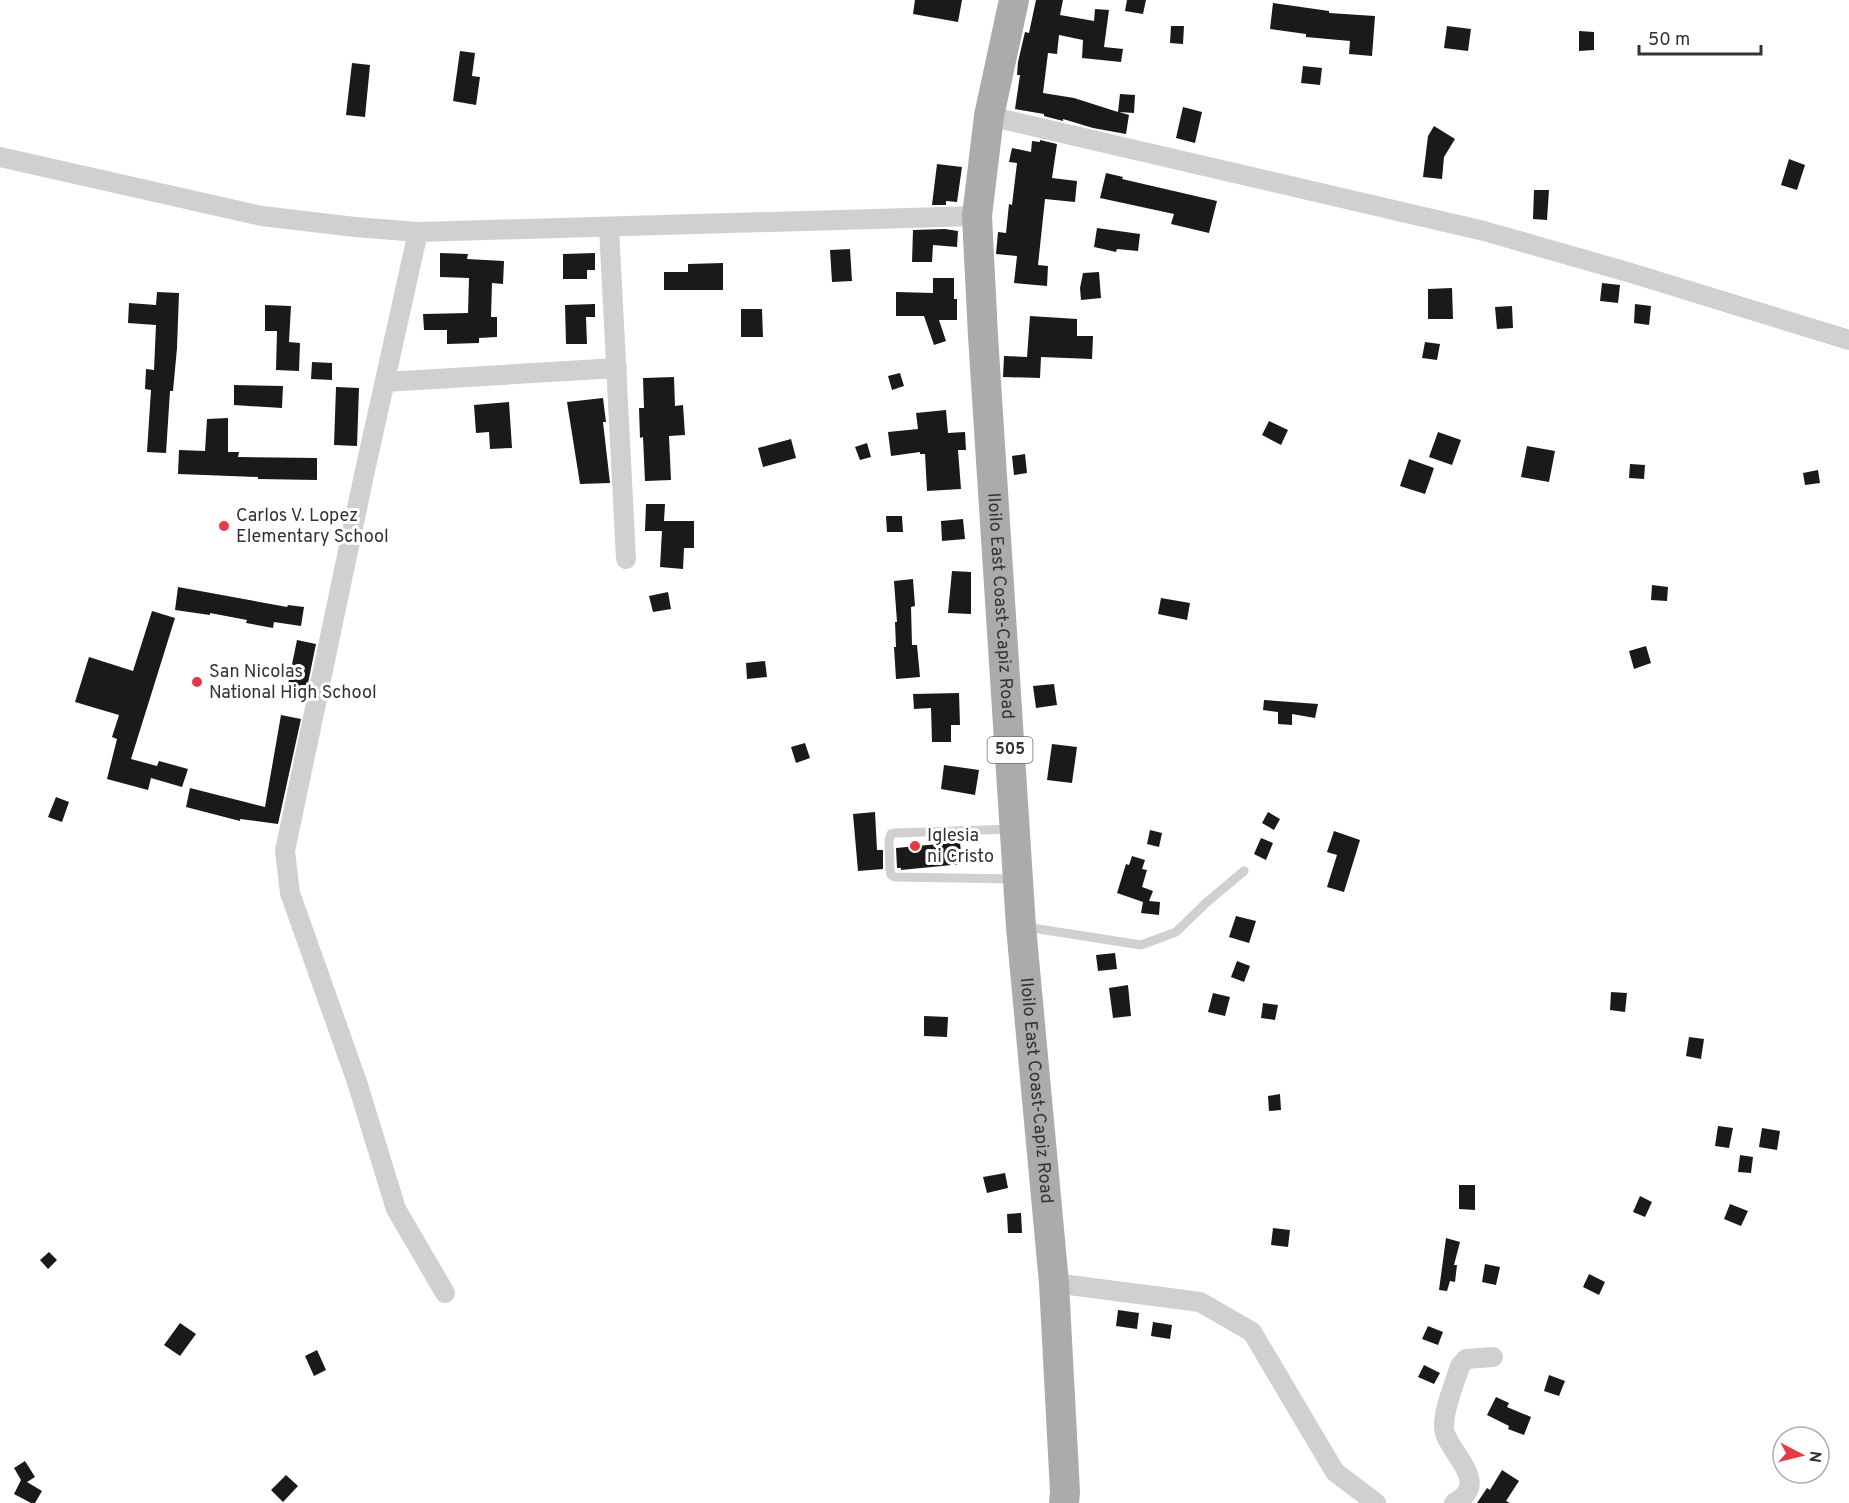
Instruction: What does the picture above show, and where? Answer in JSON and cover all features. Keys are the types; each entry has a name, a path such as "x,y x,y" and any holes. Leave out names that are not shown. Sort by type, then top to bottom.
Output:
{"main road":[{"name":"Iloilo East Coast-Capiz Road","path":"1014,0 989,116 977,216 1021,927 1054,1283 1064,1503"}],"street":[{"path":"989,116 1484,231 1631,273 1849,340"},
{"path":"0,157 262,216 418,232 977,216"},
{"path":"609,227 626,559"},
{"path":"418,232 285,851 290,893 357,1082 396,1209 445,1293"},
{"path":"385,382 616,368"},
{"path":"1054,1283 1200,1302 1252,1332 1335,1472 1376,1503"},
{"path":"1454,1503 1462,1499 1469,1489 1469,1474 1445,1433 1444,1419 1460,1366 1466,1359 1493,1356"}],"lane":[{"path":"1015,829 891,834 889,840 890,870 895,877 1018,879"},
{"path":"1021,927 1141,945 1176,932 1244,871"}],"building":[{"path":"915,0 962,0 958,22 913,14"},
{"path":"1036,0 1063,0 1060,15 1094,21 1095,9 1109,10 1104,47 1123,49 1121,62 1082,58 1083,40 1059,35 1057,54 1048,53 1043,93 1074,98 1118,112 1120,94 1135,95 1134,113 1119,112 1129,115 1126,134 1015,109 1020,75 1017,75 1018,62 1025,32 1029,33"},
{"path":"1127,0 1146,0 1143,14 1125,11"},
{"path":"1273,3 1329,11 1329,13 1375,16 1372,56 1349,54 1350,41 1306,37 1306,34 1270,29"},
{"path":"1171,26 1184,26 1183,44 1170,43"},
{"path":"1447,26 1471,29 1468,51 1444,48"},
{"path":"1579,31 1594,32 1594,50 1579,51"},
{"path":"460,51 475,53 472,76 480,77 476,105 453,101"},
{"path":"352,63 370,65 365,117 346,115"},
{"path":"1303,66 1322,68 1320,85 1301,83"},
{"path":"1183,107 1202,112 1195,143 1176,138"},
{"path":"1434,126 1455,139 1444,157 1442,179 1423,177 1428,136"},
{"path":"1040,140 1057,144 1052,178 1077,181 1075,202 1045,199 1038,265 1048,266 1047,286 1014,283 1017,256 996,254 998,232 1006,233 1009,204 1012,205 1017,163 1009,162 1012,148 1031,152 1032,141 1040,142"},
{"path":"1789,159 1805,165 1797,190 1781,185"},
{"path":"937,164 962,167 957,202 946,201 946,205 932,205"},
{"path":"1106,173 1123,177 1122,179 1217,201 1209,233 1171,224 1174,214 1100,198"},
{"path":"1534,190 1549,190 1547,220 1533,219"},
{"path":"1097,228 1140,234 1138,251 1117,249 1116,252 1094,247"},
{"path":"913,230 958,231 957,247 933,245 932,262 912,262"},
{"path":"850,249 852,281 832,282 830,250"},
{"path":"440,253 468,254 467,259 504,261 503,284 492,283 491,317 497,317 497,337 479,338 479,343 447,344 447,330 424,330 423,314 468,313 469,278 440,277"},
{"path":"595,253 595,270 587,270 587,279 563,279 563,254"},
{"path":"723,263 723,290 664,290 664,272 688,272 688,264"},
{"path":"1099,272 1101,298 1081,300 1080,288 1083,273"},
{"path":"933,278 954,278 954,299 957,299 957,320 939,320 946,341 934,345 924,316 896,316 896,292 933,293"},
{"path":"1602,283 1620,285 1618,303 1600,301"},
{"path":"1452,288 1453,319 1428,319 1428,289"},
{"path":"157,292 179,293 177,348 173,391 170,391 166,453 147,452 151,390 145,389 146,369 154,370 156,325 128,323 129,303 156,305"},
{"path":"595,304 595,317 586,317 587,344 566,344 565,305"},
{"path":"1635,304 1651,306 1649,325 1634,323"},
{"path":"265,305 291,306 289,342 300,343 299,371 276,370 277,331 265,331"},
{"path":"1512,306 1513,328 1497,329 1495,307"},
{"path":"741,309 762,309 763,337 741,337"},
{"path":"1030,316 1077,319 1077,336 1093,336 1092,359 1041,357 1040,378 1003,377 1004,356 1027,357"},
{"path":"1425,342 1440,344 1437,360 1422,358"},
{"path":"312,362 332,363 332,380 311,379"},
{"path":"900,373 904,386 892,390 888,376"},
{"path":"674,377 675,406 683,405 685,435 669,436 671,480 645,481 639,408 644,408 643,378"},
{"path":"234,385 283,386 282,408 234,405"},
{"path":"336,387 359,388 357,446 334,445"},
{"path":"603,398 606,422 603,422 610,483 580,484 567,402"},
{"path":"509,402 512,448 490,449 489,432 476,433 474,405"},
{"path":"946,410 948,433 965,432 966,450 958,450 961,489 927,491 925,454 920,454 920,452 891,456 888,432 918,429 916,413"},
{"path":"228,418 228,452 239,452 238,457 317,458 317,480 178,474 179,450 205,451 207,419"},
{"path":"1269,421 1288,430 1281,445 1262,435"},
{"path":"1438,432 1461,440 1452,465 1429,457"},
{"path":"791,439 796,458 763,467 758,448"},
{"path":"867,443 871,457 860,460 855,447"},
{"path":"1527,446 1555,451 1549,482 1521,477"},
{"path":"1025,454 1027,473 1014,475 1012,456"},
{"path":"1409,459 1434,468 1425,494 1400,486"},
{"path":"1630,464 1645,465 1644,479 1629,478"},
{"path":"1818,470 1820,483 1805,485 1803,473"},
{"path":"646,504 665,504 664,521 694,521 694,548 684,548 683,569 660,567 662,531 645,531"},
{"path":"886,516 902,516 903,532 887,532"},
{"path":"963,519 965,539 942,541 941,521"},
{"path":"952,571 971,572 971,614 948,613"},
{"path":"913,579 915,606 911,607 912,645 917,645 920,677 896,679 894,647 896,647 895,622 897,622 894,581"},
{"path":"1652,585 1668,587 1667,601 1651,600"},
{"path":"178,587 287,607 288,605 304,607 301,626 274,622 273,628 210,613 210,615 175,610"},
{"path":"668,592 671,609 653,612 649,596"},
{"path":"1161,598 1190,603 1187,620 1158,614"},
{"path":"152,611 175,618 131,759 157,766 159,761 188,769 182,787 151,778 148,790 107,779 117,739 112,737 119,715 75,702 89,657 133,671"},
{"path":"297,640 316,644 307,688 288,684"},
{"path":"1646,646 1651,663 1634,669 1629,651"},
{"path":"765,661 767,677 747,679 746,663"},
{"path":"1054,684 1057,705 1036,708 1033,686"},
{"path":"959,693 960,725 951,725 951,742 932,742 931,708 914,709 913,694"},
{"path":"1264,700 1318,704 1315,718 1292,714 1292,725 1278,724 1278,712 1263,710"},
{"path":"281,715 301,719 278,824 240,819 240,821 186,807 190,788 265,807"},
{"path":"805,743 810,758 796,763 791,747"},
{"path":"1052,744 1077,747 1072,783 1047,780"},
{"path":"944,765 979,770 975,795 941,789"},
{"path":"56,797 69,802 62,822 48,817"},
{"path":"875,812 877,850 883,850 883,869 858,871 853,814"},
{"path":"1268,812 1280,819 1274,830 1262,823"},
{"path":"1150,830 1162,833 1159,847 1147,844"},
{"path":"1334,831 1360,840 1344,892 1327,887 1337,855 1327,852"},
{"path":"1261,838 1273,843 1266,860 1254,854"},
{"name":"Iglesia ni Cristo","path":"960,842 962,864 901,870 897,868 896,848"},
{"path":"1132,856 1145,860 1142,869 1147,870 1142,887 1153,891 1149,901 1160,902 1159,915 1141,913 1143,902 1117,893 1126,864 1129,865"},
{"path":"1236,916 1256,921 1249,943 1229,937"},
{"path":"1115,953 1117,969 1098,971 1096,955"},
{"path":"1237,961 1250,966 1244,982 1231,977"},
{"path":"1128,985 1131,1016 1113,1018 1109,988"},
{"path":"1611,992 1627,993 1625,1012 1610,1010"},
{"path":"1213,993 1230,997 1225,1016 1208,1012"},
{"path":"1263,1003 1278,1005 1275,1020 1261,1018"},
{"path":"924,1016 948,1017 947,1037 924,1036"},
{"path":"1689,1037 1704,1039 1701,1059 1686,1056"},
{"path":"1280,1094 1281,1110 1269,1111 1268,1096"},
{"path":"1718,1126 1733,1128 1729,1148 1715,1146"},
{"path":"1762,1128 1780,1131 1777,1150 1759,1147"},
{"path":"1740,1155 1753,1157 1751,1173 1738,1172"},
{"path":"1005,1173 1008,1188 987,1193 983,1177"},
{"path":"1459,1185 1475,1185 1475,1210 1459,1209"},
{"path":"1640,1196 1652,1202 1645,1217 1633,1212"},
{"path":"1730,1204 1748,1211 1741,1226 1724,1219"},
{"path":"1021,1213 1022,1233 1008,1233 1007,1214"},
{"path":"1273,1228 1290,1230 1288,1247 1271,1245"},
{"path":"1446,1238 1460,1242 1454,1265 1457,1265 1455,1282 1450,1281 1447,1291 1439,1290"},
{"path":"49,1252 57,1260 48,1269 40,1260"},
{"path":"1485,1264 1500,1267 1496,1285 1482,1282"},
{"path":"1589,1274 1605,1282 1599,1295 1583,1287"},
{"path":"1118,1310 1139,1313 1137,1329 1116,1326"},
{"path":"1153,1322 1172,1325 1170,1339 1151,1336"},
{"path":"180,1323 196,1334 180,1356 164,1345"},
{"path":"1428,1326 1443,1332 1438,1345 1422,1339"},
{"path":"317,1350 326,1370 314,1376 305,1356"},
{"path":"1424,1365 1440,1373 1434,1384 1418,1377"},
{"path":"1549,1375 1565,1381 1559,1396 1544,1391"},
{"path":"1496,1397 1509,1403 1507,1407 1531,1417 1524,1435 1508,1429 1509,1426 1487,1415"},
{"path":"25,1461 35,1477 27,1482 42,1491 35,1503 14,1494 21,1480 14,1468"},
{"path":"1502,1470 1519,1481 1506,1501 1510,1503 1477,1503 1487,1488 1490,1490"},
{"path":"286,1475 298,1486 283,1502 271,1490"}],"place":[{"name":"Carlos V. Lopez Elementary School","path":"224,526"},
{"name":"San Nicolas National High School","path":"197,682"},
{"name":"Iglesia ni Cristo","path":"915,846"}]}
